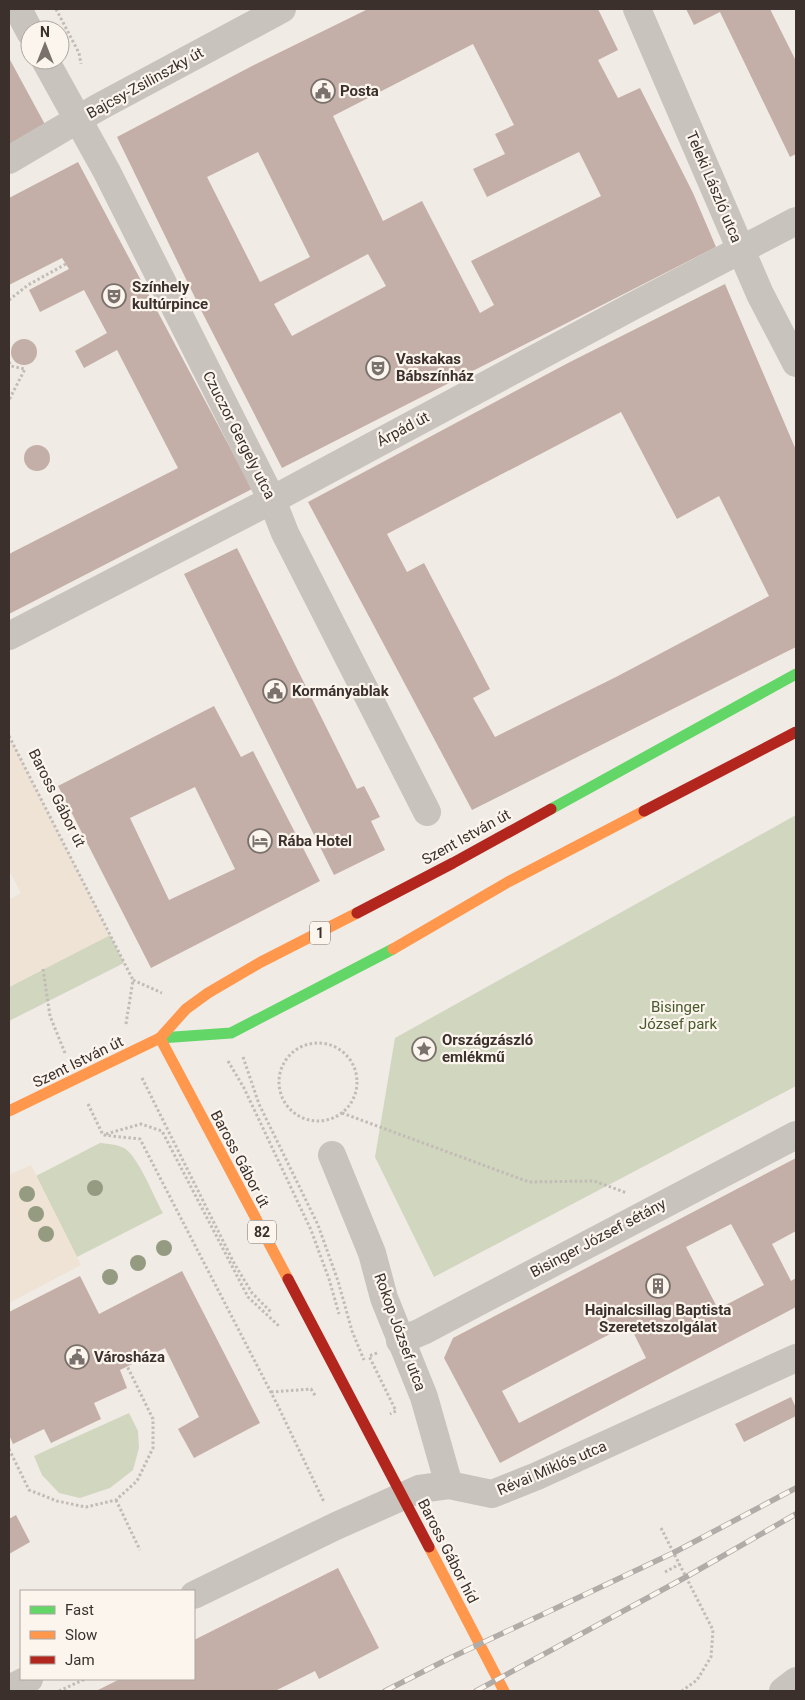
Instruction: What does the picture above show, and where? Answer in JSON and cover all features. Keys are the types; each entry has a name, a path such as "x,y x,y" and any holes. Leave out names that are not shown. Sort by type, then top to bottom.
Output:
{"main road":[{"name":"Szent István út","path":"9,1111 160,1038 186,1009 208,993 261,962 453,863 796,674"},
{"name":"Szent István út","path":"160,1038 231,1033 412,940 508,882 796,732"},
{"name":"Baross Gábor út","path":"160,1038 366,1426"},
{"name":"Baross Gábor híd","path":"366,1426 504,1691"}],"street":[{"name":"Bajcsy-Zsilinszky út","path":"9,160 99,107 282,9"},
{"name":"Teleki László utca","path":"637,9 760,294 796,363"},
{"name":"Czuczor Gergely utca","path":"50,70 108,172 272,500 285,533 427,812"},
{"name":"Árpád út","path":"9,636 272,500 796,221"},
{"name":"Bisinger József sétány","path":"400,1341 423,1331 796,1135"},
{"name":"Rokop József utca","path":"332,1155 372,1253 384,1298 424,1398 449,1485"},
{"name":"Révai Miklós utca","path":"195,1595 336,1526 419,1490 449,1485 492,1494 537,1476 796,1358"},
{"path":"9,1689 27,1680"},
{"path":"783,1691 796,1681"}],"path":[{"path":"56,9 79,54 81,68"},
{"path":"9,300 28,284 66,264"},
{"path":"9,362 11,366 26,369 9,400"},
{"name":"Baross Gábor út","path":"9,736 133,980 164,993 186,1009"},
{"path":"43,969 50,1016 75,1080 103,1135"},
{"path":"210,1035 222,1050 244,1088 311,1230 329,1279 339,1315"},
{"path":"342,1113 351,1104 356,1091 357,1078 354,1066 346,1055 335,1047 323,1044 310,1044 297,1050 288,1058 281,1070 279,1082 281,1094 286,1105 296,1114 306,1119 319,1121 331,1119 342,1113 529,1182 594,1181 661,1205"},
{"path":"242,1053 259,1104 318,1225 338,1282 352,1331 367,1368"},
{"path":"103,1135 141,1124 162,1131 248,1297 280,1328"},
{"path":"103,1135 140,1139 271,1392 336,1526"},
{"path":"369,1356 396,1411 388,1415 385,1410"},
{"path":"9,1449 29,1490 56,1501 86,1506 116,1500 137,1481 154,1448 153,1419 127,1366"},
{"path":"271,1392 311,1389"},
{"path":"116,1500 140,1550"},
{"path":"661,1528 713,1630 711,1658 697,1680 682,1691"},
{"path":"665,1572 680,1564"},
{"path":"700,1616 704,1613"},
{"path":"59,1691 83,1680"}],"green space":[{"name":"Bisinger József park","path":"796,815 796,1086 434,1277 375,1157 395,1038"},
{"path":"110,935 124,963 9,1021 9,987"},
{"path":"100,1143 112,1144 129,1152 135,1159 163,1213 77,1257 36,1176"},
{"path":"129,1413 138,1431 139,1448 133,1470 110,1488 80,1498 59,1493 42,1475 34,1456"}],"shaded area":[{"path":"9,736 110,935 9,987 9,900 21,893 9,870"},
{"path":"31,1165 81,1265 9,1303 9,1175"}],"building":[{"path":"368,9 598,9 618,50 598,60 618,98 640,88 693,193 716,247 282,468 202,312 117,137 252,66","holes":["473,44 514,125 495,134 505,154 473,169 487,197 579,152 601,196 471,261 494,305 480,313 422,201 383,221 333,116","258,152 310,257 260,282 207,177","368,254 386,286 292,336 274,304"]},
{"path":"686,9 770,9 796,61 796,154 790,157 720,12 694,25"},
{"path":"9,58 48,130 9,151"},
{"path":"78,162 252,489 9,614 9,554 178,468 117,350 84,368 75,351 107,333 84,290 40,312 29,290 69,269 62,258 9,285 9,198"},
{"path":"725,284 796,450 796,647 472,810 308,502 568,363","holes":["621,412 677,519 719,496 769,596 616,677 495,737 473,698 490,689 424,563 407,572 387,534"]},
{"path":"24,339 33,343 37,352 33,361 24,365 15,361 11,352 15,343"},
{"path":"37,445 46,449 50,458 46,467 37,471 28,467 24,458 28,449"},
{"name":"Kormányablak","path":"237,548 357,789 364,786 380,817 371,821 385,850 334,875 184,574"},
{"name":"Rába Hotel","path":"214,706 241,757 253,751 320,881 151,968 58,786","holes":["195,787 235,869 169,900 130,818"]},
{"path":"796,1158 796,1231 772,1244 791,1281 796,1278 796,1307 500,1463 444,1358 453,1338","holes":["731,1224 764,1285 718,1309 686,1247","629,1324 646,1358 519,1423 502,1391"]},
{"name":"Városháza","path":"182,1271 260,1423 194,1458 178,1429 199,1417 165,1348 120,1370 127,1388 94,1403 101,1419 51,1443 44,1429 13,1444 9,1435 9,1312 80,1276 99,1314"},
{"path":"791,1397 796,1408 796,1416 744,1442 735,1424"},
{"path":"16,1515 30,1542 9,1554 9,1519"},
{"path":"338,1568 379,1648 319,1679 315,1671 275,1691 96,1691 118,1680 195,1680 195,1640"}],"railway":[{"path":"385,1691 448,1659 673,1553 796,1488"},
{"path":"476,1691 686,1577 796,1514"}],"traffic: fast":[{"path":"551,809 796,674"},
{"path":"160,1038 231,1033 393,949"}],"traffic: slow":[{"path":"393,949 508,882 644,811"},
{"path":"9,1111 160,1038 186,1009 208,993 261,962 357,913"},
{"path":"160,1038 288,1279"},
{"path":"429,1547 504,1691"}],"traffic: jam":[{"path":"644,811 796,732"},
{"path":"357,913 551,809"},
{"path":"288,1279 429,1547"}],"place":[{"name":"Posta","path":"323,91"},
{"name":"Színhely kultúrpince","path":"114,296"},
{"name":"Vaskakas Bábszínház","path":"378,368"},
{"name":"Kormányablak","path":"275,691"},
{"name":"Rába Hotel","path":"260,841"},
{"name":"Országzászló emlékmű","path":"424,1049"},
{"name":"Hajnalcsillag Baptista Szeretetszolgálat","path":"658,1286"},
{"name":"Városháza","path":"77,1357"}]}
